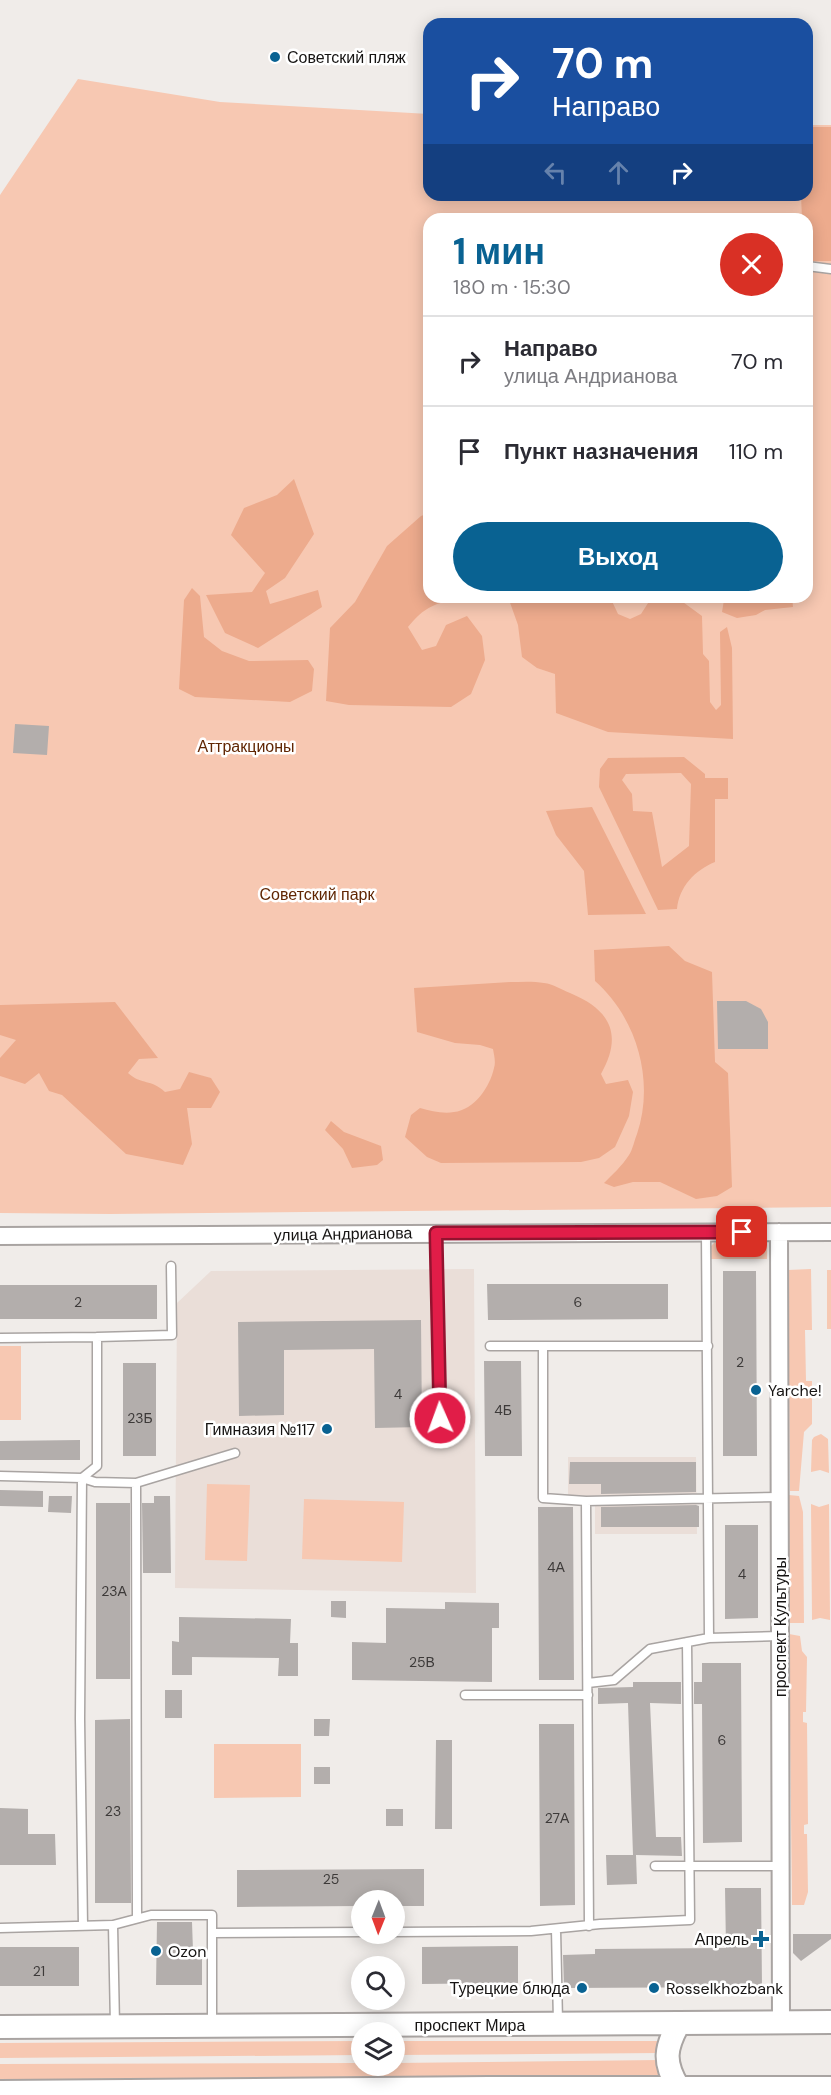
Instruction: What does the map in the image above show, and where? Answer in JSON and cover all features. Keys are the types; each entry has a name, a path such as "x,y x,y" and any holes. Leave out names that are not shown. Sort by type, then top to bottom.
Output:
{"main road":[{"name":"проспект Мира","path":"0,2027 831,2022"},
{"path":"678,2087 669,2072 667,2057 670,2039 679,2023"},
{"path":"0,2092 216,2093 678,2087 831,2088"}],"street":[{"name":"проспект Культуры","path":"778,1232 780,2022"},
{"name":"улица Андрианова","path":"0,1236 831,1232"}],"lane":[{"path":"813,267 831,269"},
{"path":"706,1232 709,1638"},
{"path":"436,1233 440,1418"},
{"path":"0,1338 172,1335 171,1266"},
{"path":"82,1478 97,1466 97,1336"},
{"path":"490,1346 708,1346"},
{"path":"543,1346 543,1498 586,1501 779,1497"},
{"path":"0,1476 82,1478 95,1482 136,1483 235,1453"},
{"path":"82,1478 80,1719 83,1926"},
{"path":"136,1483 137,1918"},
{"path":"586,1501 590,1926"},
{"path":"588,1683 614,1680 650,1649 709,1638 780,1636"},
{"path":"405,1932 531,1931 690,1920 687,1642"},
{"path":"465,1695 588,1695"},
{"path":"655,1866 780,1866"},
{"path":"0,1928 113,1925 150,1915 212,1915 212,2026"},
{"path":"113,1925 115,2026"},
{"path":"556,1929 558,2024"},
{"path":"212,1933 351,1932"}],"shaded area":[{"path":"813,127 831,127 831,261 813,261 813,213 802,213 801,201 813,201"},
{"path":"294,479 314,534 285,578 266,591 270,604 318,590 322,607 258,648 225,633 206,595 252,592 265,573 231,535 244,508 277,495"},
{"path":"423,515 423,603 440,603 426,609 408,627 422,650 436,646 446,625 467,616 482,636 485,660 471,694 451,707 349,705 326,701 330,628 355,602 387,546"},
{"path":"192,588 200,596 204,637 222,651 249,661 308,660 314,669 312,691 290,702 195,697 179,689 184,600"},
{"path":"510,603 613,603 618,614 630,619 641,614 648,603 684,603 702,616 703,654 709,661 710,702 716,710 721,705 720,632 727,627 732,648 733,739 608,732 556,713 555,674 537,668 522,657 518,625"},
{"path":"724,603 793,603 793,607 765,610 756,615 737,618 722,612"},
{"path":"684,757 705,774 705,778 728,778 728,799 715,799 715,862 689,880 678,901 677,909 658,910 599,787 600,769 608,758","holes":["681,773 691,784 689,846 662,867 652,812 633,811 632,794 622,780 626,774"]},
{"path":"592,807 646,914 588,915 584,871 556,835 546,811"},
{"path":"669,946 685,961 712,972 715,1062 728,1073 732,1187 717,1196 696,1199 660,1182 633,1182 614,1187 604,1183 632,1150 642,1114 644,1093 643,1072 631,1032 610,996 595,981 594,950"},
{"path":"540,982 557,987 595,1007 609,1025 612,1036 611,1047 601,1074 606,1084 628,1080 633,1092 629,1116 615,1147 599,1158 581,1162 441,1163 427,1157 405,1137 411,1115 420,1108 450,1113 468,1107 485,1090 495,1063 493,1049 480,1045 455,1043 417,1032 414,988"},
{"path":"115,1002 158,1058 139,1059 128,1073 165,1092 180,1089 189,1072 211,1078 220,1092 211,1108 187,1108 192,1144 183,1165 126,1154 62,1095 49,1091 39,1073 25,1084 0,1076 0,1058 16,1040 0,1035 0,1005"},
{"path":"331,1121 344,1132 381,1146 383,1160 377,1165 352,1168 343,1149 325,1130"},
{"name":"Гимназия №117","path":"474,1269 476,1593 175,1588 177,1303 211,1271"},
{"path":"568,1457 696,1457 697,1534 595,1534 595,1496 568,1496"}],"green space":[{"name":"Советский парк","path":"78,79 220,102 423,114 423,201 813,201 813,125 831,125 831,1207 0,1213 0,195"},
{"path":"715,1242 761,1242 767,1248 767,1259 711,1259 711,1246"},
{"path":"811,1269 812,1330 805,1330 806,1381 812,1381 812,1424 804,1432 799,1491 790,1491 788,1270"},
{"path":"827,1270 831,1270 831,1329 827,1329"},
{"path":"0,1346 21,1346 21,1420 0,1420"},
{"path":"821,1434 828,1439 829,1473 820,1470 811,1472 812,1440"},
{"path":"207,1484 250,1485 247,1561 205,1560"},
{"path":"789,1495 799,1496 803,1512 804,1623 789,1623"},
{"path":"304,1499 404,1502 402,1562 302,1559"},
{"path":"811,1504 819,1507 829,1504 830,1620 820,1618 812,1620"},
{"path":"789,1634 800,1636 802,1651 807,1657 806,1712 803,1712 803,1722 807,1723 808,1824 804,1825 804,1834 807,1834 808,1892 804,1905 792,1905"},
{"path":"214,1744 301,1744 301,1797 214,1798"},
{"path":"351,2041 351,2055 0,2058 0,2043"},
{"path":"405,2041 663,2041 659,2053 405,2055"},
{"path":"660,2060 666,2078 0,2081 0,2064 351,2063 351,2076 405,2076 405,2063"}],"building":[{"path":"15,724 49,726 47,755 13,753"},
{"path":"717,1001 746,1001 761,1009 768,1022 768,1049 718,1049"},
{"path":"723,1271 756,1271 757,1456 723,1456"},
{"path":"487,1284 668,1284 668,1319 488,1320"},
{"path":"0,1285 157,1285 157,1319 0,1319"},
{"path":"421,1320 422,1427 375,1428 374,1349 284,1350 284,1415 239,1416 238,1322"},
{"path":"484,1361 521,1361 522,1456 485,1456"},
{"path":"123,1363 156,1363 156,1456 123,1456"},
{"path":"80,1440 80,1460 0,1460 0,1441"},
{"path":"570,1462 696,1462 696,1492 601,1494 601,1484 569,1484"},
{"path":"0,1490 43,1491 43,1507 0,1506"},
{"path":"49,1496 72,1496 71,1513 48,1512"},
{"path":"154,1496 170,1496 171,1573 143,1573 142,1503 154,1503"},
{"path":"96,1503 130,1503 130,1679 96,1679"},
{"path":"699,1506 699,1527 601,1527 601,1507"},
{"path":"538,1507 573,1507 574,1680 539,1680"},
{"path":"725,1525 758,1525 758,1618 725,1619"},
{"path":"331,1601 346,1601 346,1618 331,1617"},
{"path":"445,1602 499,1603 499,1628 492,1628 492,1682 352,1680 352,1642 386,1643 386,1608 445,1609"},
{"path":"179,1617 291,1619 290,1643 298,1643 298,1676 278,1676 279,1658 192,1657 192,1675 172,1675 172,1641 179,1642"},
{"path":"702,1663 741,1663 742,1842 703,1843 702,1704 694,1704 694,1682 702,1682"},
{"path":"633,1682 681,1682 681,1704 650,1703 656,1837 681,1837 682,1856 636,1855 637,1884 607,1885 606,1855 633,1855 628,1703 598,1704 598,1688 633,1687"},
{"path":"165,1690 182,1690 182,1718 165,1718"},
{"path":"130,1719 131,1903 95,1903 95,1720"},
{"path":"314,1719 330,1719 329,1736 314,1736"},
{"path":"539,1724 574,1724 575,1905 540,1906"},
{"path":"436,1740 452,1740 452,1829 435,1829"},
{"path":"314,1767 330,1767 330,1784 314,1784"},
{"path":"0,1808 28,1809 28,1834 55,1834 56,1865 0,1865"},
{"path":"386,1809 403,1809 403,1826 386,1826"},
{"path":"424,1869 424,1906 405,1906 405,1890 351,1890 351,1906 237,1907 237,1870"},
{"path":"725,1888 761,1888 762,1987 564,1988 563,1955 595,1954 595,1949 726,1948"},
{"path":"157,1922 192,1922 193,1951 202,1951 202,1985 156,1985"},
{"path":"793,1934 831,1934 831,1939 801,1961 793,1953"},
{"path":"518,1946 518,1983 422,1984 422,1947"},
{"path":"0,1947 79,1947 79,1986 0,1986"}],"place":[{"name":"Советский пляж","path":"275,57"},
{"name":"Yarche!","path":"756,1390"},
{"name":"Гимназия №117","path":"327,1429"},
{"name":"Апрель","path":"761,1939"},
{"name":"Ozon","path":"156,1951"},
{"name":"Турецкие блюда","path":"582,1988"},
{"name":"Rosselkhozbank","path":"654,1988"}],"route":[{"path":"440,1418 436,1233 742,1232"}],"park label":[{"name":"Аттракционы","path":"246,746"}]}
